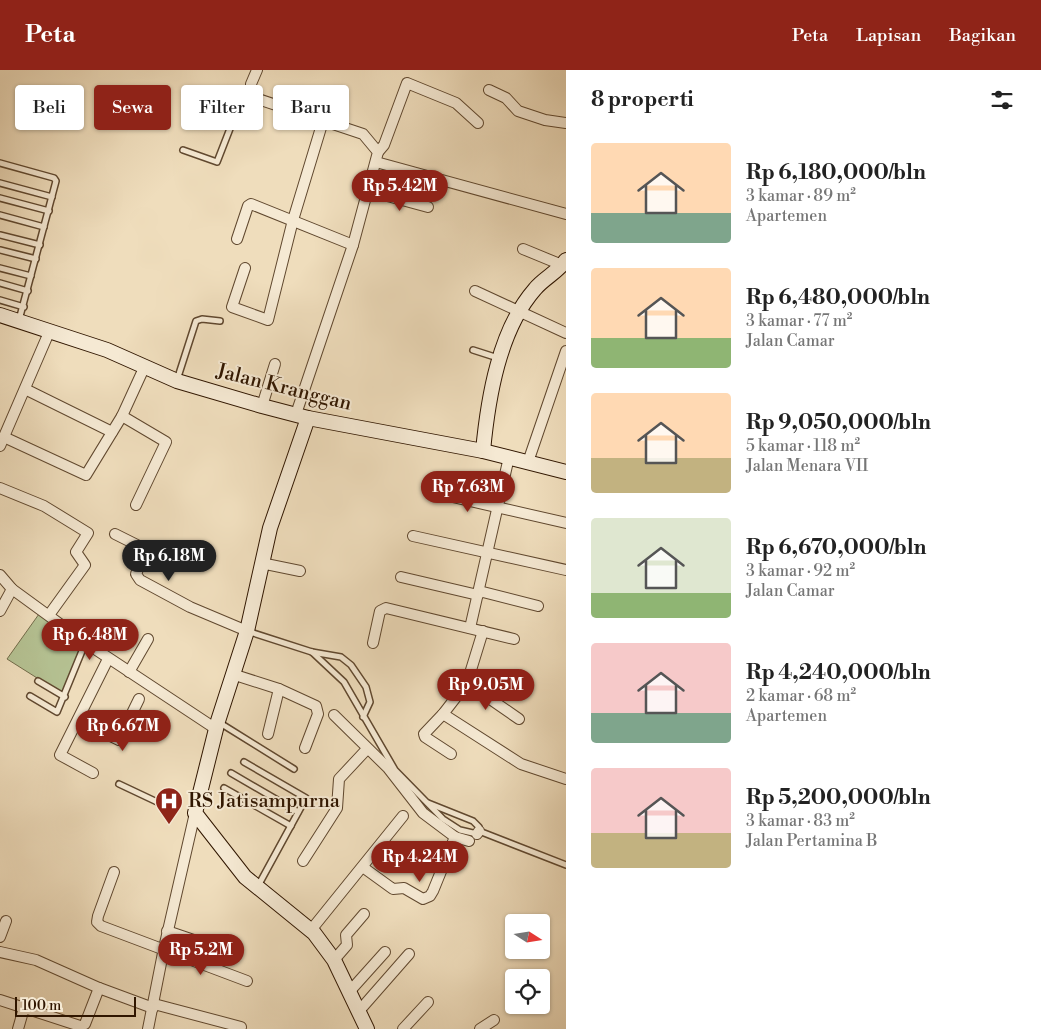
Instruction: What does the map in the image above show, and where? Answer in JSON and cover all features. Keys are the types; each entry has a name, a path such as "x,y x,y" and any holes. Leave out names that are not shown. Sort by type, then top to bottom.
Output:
{"street":[{"path":"251,85 256,70"},
{"path":"148,1029 164,948 217,725 247,631 270,528 369,191 377,157 384,145 407,83 456,103 478,123"},
{"path":"489,90 506,98 518,111 546,120 566,123"},
{"path":"245,268 232,307 268,320 293,220 319,130"},
{"path":"349,130 363,134 377,157 566,214"},
{"path":"369,191 428,207"},
{"path":"237,239 249,204 353,245"},
{"path":"483,451 489,397 499,358 519,313 535,289 564,263 523,249"},
{"path":"475,291 519,313 566,333"},
{"name":"Jalan Kranggan","path":"0,315 107,350 177,381 262,406 302,416 483,451 566,472"},
{"path":"50,330 3,442 86,475 122,416 144,368"},
{"path":"528,462 566,351"},
{"path":"262,406 275,364"},
{"path":"29,391 112,432"},
{"path":"122,416 166,442 136,504"},
{"path":"470,628 489,552 497,506 509,457"},
{"path":"0,488 44,506 88,533 76,552 84,565 48,615"},
{"path":"444,495 566,523"},
{"path":"115,534 139,546 145,552 136,574 140,580 190,607 247,631"},
{"path":"413,536 566,570"},
{"path":"261,563 300,571"},
{"path":"401,577 538,606"},
{"path":"1,579 48,615 84,647 108,659 217,725"},
{"path":"0,611 12,589"},
{"path":"373,643 382,609 514,639"},
{"path":"451,754 424,735 444,714 467,683 483,631"},
{"path":"130,672 148,639"},
{"path":"92,773 60,755 108,659"},
{"path":"232,674 279,689 312,703 318,710 305,748"},
{"path":"467,683 519,719"},
{"path":"268,734 279,689"},
{"path":"78,720 119,740 139,699"},
{"path":"444,714 521,764 566,779"},
{"path":"334,716 388,768 423,813 455,837 469,841"},
{"path":"303,861 337,808 339,779 367,749"},
{"path":"195,813 245,877 313,932 334,960 350,991 362,1023"},
{"path":"313,932 404,816"},
{"path":"364,868 393,889 404,888 423,899 430,896 455,837"},
{"path":"114,872 98,916 99,925 248,980"},
{"path":"313,932 349,893"},
{"path":"334,960 347,945 346,935 364,914"},
{"path":"0,937 6,921"},
{"path":"168,932 220,949"},
{"path":"0,952 36,960 100,988 153,1006 241,1028"},
{"path":"350,991 385,952"},
{"path":"362,1023 409,954"},
{"path":"0,1000 80,1026 86,1026 100,988"},
{"path":"404,1029 428,1002"},
{"path":"18,1029 24,1008"},
{"path":"480,1029 494,1020"}],"lane":[{"path":"183,150 217,162 229,130"},
{"path":"0,163 54,178 56,186 20,320"},
{"path":"0,183 52,197"},
{"path":"0,198 48,211"},
{"path":"0,215 44,227"},
{"path":"0,235 40,245"},
{"path":"0,250 36,259"},
{"path":"0,268 31,276"},
{"path":"0,283 28,291"},
{"path":"0,300 24,306"},
{"path":"177,381 196,321 202,319 220,321"},
{"path":"473,350 499,358"},
{"path":"247,631 312,652 341,657 351,665 366,687 370,702 362,717"},
{"path":"30,696 57,712 65,697 84,647"},
{"path":"312,652 344,682 362,717 395,770 443,819 460,830 478,832 566,865"},
{"path":"38,681 65,697"},
{"path":"217,725 294,768"},
{"path":"244,762 306,798 258,887"},
{"path":"230,773 298,812"},
{"path":"120,784 172,809"},
{"path":"224,788 291,826"},
{"path":"428,803 473,821 479,827 478,832"}],"green space":[{"path":"39,614 81,645 64,695 7,659"}],"place":[{"name":"RS Jatisampurna","path":"169,825"}]}
